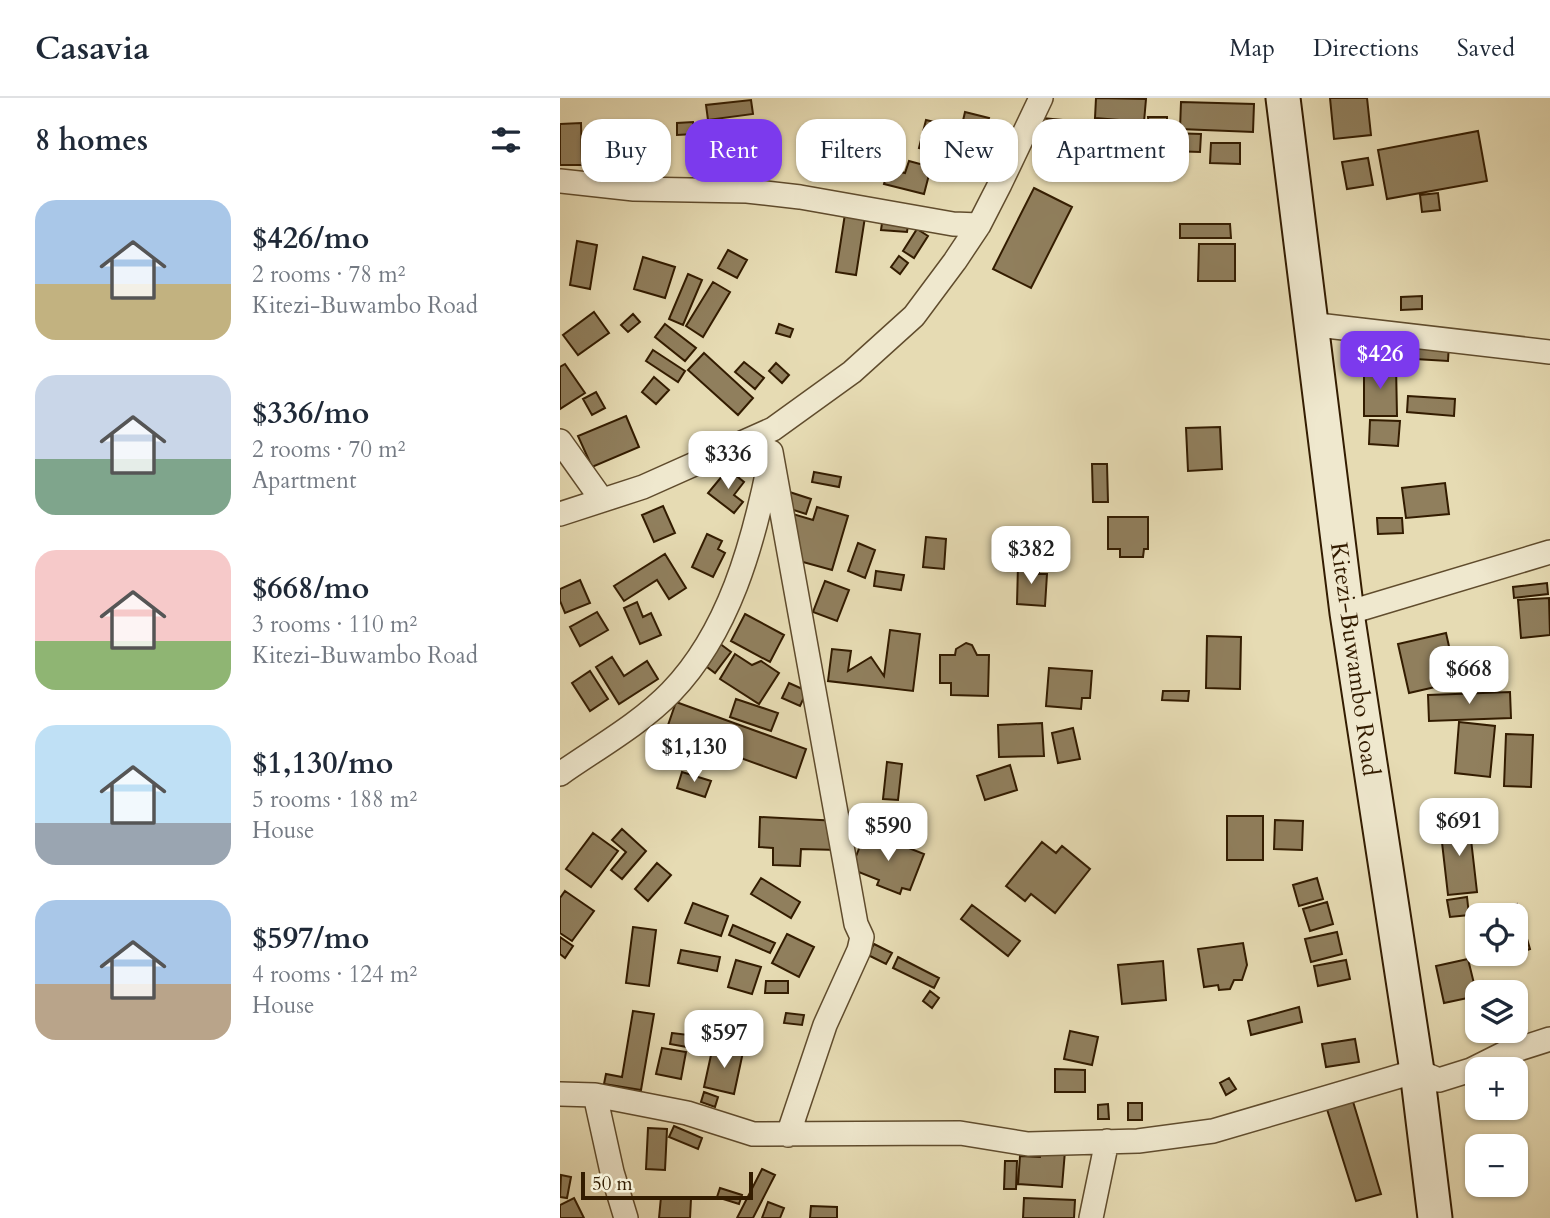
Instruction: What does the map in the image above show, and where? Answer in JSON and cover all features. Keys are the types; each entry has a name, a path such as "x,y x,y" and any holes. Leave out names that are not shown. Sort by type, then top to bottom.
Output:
{"street":[{"path":"560,514 772,440 852,372 914,316 979,225 1041,98"},
{"name":"Kitezi-Buwambo Road","path":"1283,98 1347,613 1417,1071 1435,1218"},
{"path":"560,181 634,189 747,191 800,197 953,224 979,225"},
{"path":"1309,324 1550,352"},
{"path":"560,774 647,713 690,671 711,637 745,561 758,518 772,440"},
{"path":"772,440 856,924 862,937 859,950 825,1025 788,1135"},
{"path":"560,441 602,500"},
{"path":"1347,613 1550,552"},
{"path":"560,1094 595,1095 687,1113 753,1133 960,1133 1028,1144 1138,1141 1213,1131 1417,1071 1438,1080 1550,1039"},
{"path":"595,1095 612,1172 626,1218"},
{"path":"1090,1218 1107,1141"}],"building":[{"path":"1096,98 1146,99 1144,119 1095,118"},
{"path":"1330,98 1367,98 1371,135 1334,139"},
{"path":"751,100 753,114 708,119 706,105"},
{"path":"1181,102 1254,104 1253,132 1189,129 1189,119 1180,119"},
{"path":"965,112 989,118 989,119 963,119"},
{"path":"1148,117 1167,117 1167,119"},
{"path":"685,122 685,135 677,135 677,123"},
{"path":"581,123 581,165 560,165 560,124"},
{"path":"1478,131 1487,181 1387,199 1378,150"},
{"path":"1189,134 1201,134 1200,152 1189,152"},
{"path":"1211,143 1240,143 1240,164 1210,163"},
{"path":"1368,158 1373,185 1347,189 1342,162"},
{"path":"909,161 920,164 920,182 927,182 924,194 884,184 906,182"},
{"path":"1034,188 1072,207 1031,288 993,269"},
{"path":"1438,193 1440,210 1422,212 1420,195"},
{"path":"845,214 865,217 856,275 836,272"},
{"path":"883,216 909,219 907,232 881,230"},
{"path":"1180,224 1230,224 1231,238 1180,238"},
{"path":"917,229 928,236 914,258 903,251"},
{"path":"577,241 597,245 590,289 570,285"},
{"path":"1199,244 1235,244 1235,281 1198,281"},
{"path":"728,250 747,260 737,278 718,268"},
{"path":"899,256 908,263 900,274 891,267"},
{"path":"643,257 675,267 665,298 634,289"},
{"path":"688,274 702,280 683,325 669,319"},
{"path":"713,282 730,292 703,337 686,326"},
{"path":"1422,296 1422,309 1401,310 1401,297"},
{"path":"594,312 609,333 578,355 563,335"},
{"path":"633,314 640,322 628,332 621,325"},
{"path":"665,324 696,348 685,361 655,337"},
{"path":"779,324 793,329 790,337 776,333"},
{"path":"1367,338 1395,339 1394,361 1367,360"},
{"path":"1399,339 1449,343 1448,361 1398,358"},
{"path":"653,350 685,371 678,382 646,361"},
{"path":"704,353 753,398 738,415 688,370"},
{"path":"744,362 764,378 755,389 735,372"},
{"path":"776,363 789,375 782,383 769,371"},
{"path":"565,364 585,393 560,409 560,367"},
{"path":"1364,365 1396,365 1397,416 1364,416"},
{"path":"654,377 669,390 656,404 642,392"},
{"path":"596,392 605,408 592,415 583,399"},
{"path":"1408,396 1455,399 1454,416 1407,412"},
{"path":"626,416 639,447 592,467 578,436"},
{"path":"1370,420 1400,421 1398,446 1369,444"},
{"path":"1220,427 1222,469 1188,471 1186,428"},
{"path":"1092,464 1107,464 1108,502 1093,502"},
{"path":"728,469 744,482 734,495 743,502 734,513 708,493"},
{"path":"814,472 841,477 839,487 812,482"},
{"path":"1445,483 1449,514 1406,518 1402,488"},
{"path":"774,487 811,499 806,514 769,502"},
{"path":"663,506 675,533 654,542 642,515"},
{"path":"817,507 848,516 832,570 792,559 793,514 813,520"},
{"path":"1108,517 1148,517 1148,549 1144,549 1143,557 1120,557 1120,549 1108,549"},
{"path":"1377,518 1402,518 1403,533 1378,534"},
{"path":"707,534 722,541 718,549 725,553 713,577 692,567"},
{"path":"926,537 946,539 944,569 923,567"},
{"path":"858,543 875,550 865,578 848,571"},
{"path":"665,554 686,588 669,599 657,580 624,601 614,586"},
{"path":"1018,565 1039,566 1039,574 1047,574 1045,606 1017,604"},
{"path":"876,571 904,575 901,590 874,586"},
{"path":"580,580 590,603 565,613 560,601 560,589"},
{"path":"825,581 849,590 837,621 813,612"},
{"path":"1547,583 1548,594 1514,598 1513,587"},
{"path":"1549,598 1550,635 1521,638 1518,600"},
{"path":"637,602 643,617 651,613 661,635 640,644 624,608"},
{"path":"597,612 608,630 580,646 570,627"},
{"path":"745,614 784,635 770,662 731,641"},
{"path":"890,630 920,634 913,691 828,681 832,649 851,651 848,671 871,657 884,676"},
{"path":"1446,633 1457,682 1409,693 1398,644"},
{"path":"1207,636 1241,637 1240,689 1206,688"},
{"path":"719,643 731,652 715,673 703,664"},
{"path":"966,643 972,645 977,655 989,655 988,696 951,695 951,683 940,683 940,655 955,655 956,649"},
{"path":"735,654 752,665 761,661 779,673 759,704 720,679"},
{"path":"612,657 624,676 647,661 658,679 619,704 596,667"},
{"path":"1049,668 1092,671 1090,698 1082,698 1081,709 1046,706"},
{"path":"590,671 608,699 590,711 572,683"},
{"path":"789,683 807,691 800,706 782,698"},
{"path":"1163,691 1189,691 1188,701 1162,700"},
{"path":"1510,692 1511,718 1429,721 1428,695"},
{"path":"736,699 778,713 771,731 730,717"},
{"path":"676,702 806,749 796,778 666,731"},
{"path":"1459,722 1495,726 1490,777 1455,773"},
{"path":"1042,723 1044,756 999,757 998,725"},
{"path":"1073,728 1080,759 1058,763 1052,733"},
{"path":"1506,734 1533,735 1531,787 1504,786"},
{"path":"887,762 902,764 898,800 883,799"},
{"path":"1010,765 1017,790 985,800 977,776"},
{"path":"682,772 711,781 705,797 677,788"},
{"path":"1227,816 1263,816 1263,860 1227,860"},
{"path":"760,817 839,821 838,850 801,849 800,866 773,865 773,848 759,847"},
{"path":"1275,820 1303,821 1302,850 1274,849"},
{"path":"1469,822 1477,892 1448,895 1440,825"},
{"path":"622,829 646,851 622,879 611,870 626,852 612,840"},
{"path":"866,831 924,854 910,890 902,888 900,894 877,885 879,880 851,869"},
{"path":"593,833 618,851 591,887 566,869"},
{"path":"1042,842 1056,853 1062,846 1090,869 1055,913 1031,894 1025,901 1006,886"},
{"path":"657,863 671,875 648,901 635,889"},
{"path":"761,878 800,902 791,918 751,894"},
{"path":"1317,878 1323,899 1299,906 1293,885"},
{"path":"565,891 594,911 572,941 560,933 560,898"},
{"path":"1467,897 1465,915 1450,917 1447,900"},
{"path":"1327,902 1333,924 1310,931 1303,909"},
{"path":"693,903 728,916 721,936 685,923"},
{"path":"972,905 1020,941 1008,956 961,919"},
{"path":"733,925 775,943 770,953 729,935"},
{"path":"633,927 656,930 649,986 626,983"},
{"path":"1337,932 1342,954 1311,962 1305,939"},
{"path":"787,934 814,947 799,977 772,963"},
{"path":"560,937 573,946 565,958 560,954"},
{"path":"1243,943 1247,965 1242,980 1234,980 1230,989 1219,990 1218,985 1204,987 1198,949"},
{"path":"874,944 892,953 886,964 868,955"},
{"path":"681,950 720,957 717,971 678,963"},
{"path":"898,957 939,978 934,988 893,968"},
{"path":"736,960 761,967 752,994 728,987"},
{"path":"1346,960 1350,979 1318,986 1314,966"},
{"path":"1465,960 1465,966 1470,966 1473,980 1465,980 1465,999 1444,1003 1436,966"},
{"path":"1163,961 1166,1000 1122,1004 1118,965"},
{"path":"766,981 788,981 788,993 765,993"},
{"path":"930,991 939,998 932,1008 923,1001"},
{"path":"1299,1007 1302,1022 1251,1035 1248,1021"},
{"path":"633,1011 654,1014 641,1090 604,1084 606,1074 622,1077"},
{"path":"786,1013 804,1015 802,1025 784,1023"},
{"path":"1070,1031 1098,1037 1092,1065 1064,1059"},
{"path":"672,1033 689,1035 687,1047 670,1044"},
{"path":"1355,1039 1359,1062 1326,1067 1322,1044"},
{"path":"713,1046 743,1052 734,1094 704,1087"},
{"path":"662,1048 686,1052 681,1079 656,1074"},
{"path":"1055,1069 1085,1070 1085,1092 1055,1092"},
{"path":"1229,1078 1236,1089 1226,1095 1220,1083"},
{"path":"704,1092 718,1097 715,1107 701,1102"},
{"path":"1351,1095 1381,1194 1356,1201 1325,1103"},
{"path":"1128,1103 1142,1103 1142,1120 1128,1120"},
{"path":"1108,1104 1109,1119 1098,1119 1098,1105"},
{"path":"674,1126 702,1138 698,1149 669,1137"},
{"path":"648,1128 667,1129 665,1170 646,1169"},
{"path":"1041,1149 1065,1151 1062,1187 1018,1184 1020,1156 1040,1157"},
{"path":"1005,1161 1017,1161 1016,1189 1004,1189"},
{"path":"762,1169 775,1175 753,1218 737,1218"},
{"path":"561,1175 571,1177 567,1198 560,1197"},
{"path":"720,1188 742,1195 739,1204 717,1197"},
{"path":"661,1197 691,1199 690,1218 659,1218"},
{"path":"574,1198 584,1218 560,1218 560,1205"},
{"path":"1024,1198 1075,1200 1074,1218 1023,1218"},
{"path":"768,1202 784,1208 780,1218 762,1218"},
{"path":"811,1206 837,1207 837,1218 810,1218"}]}
